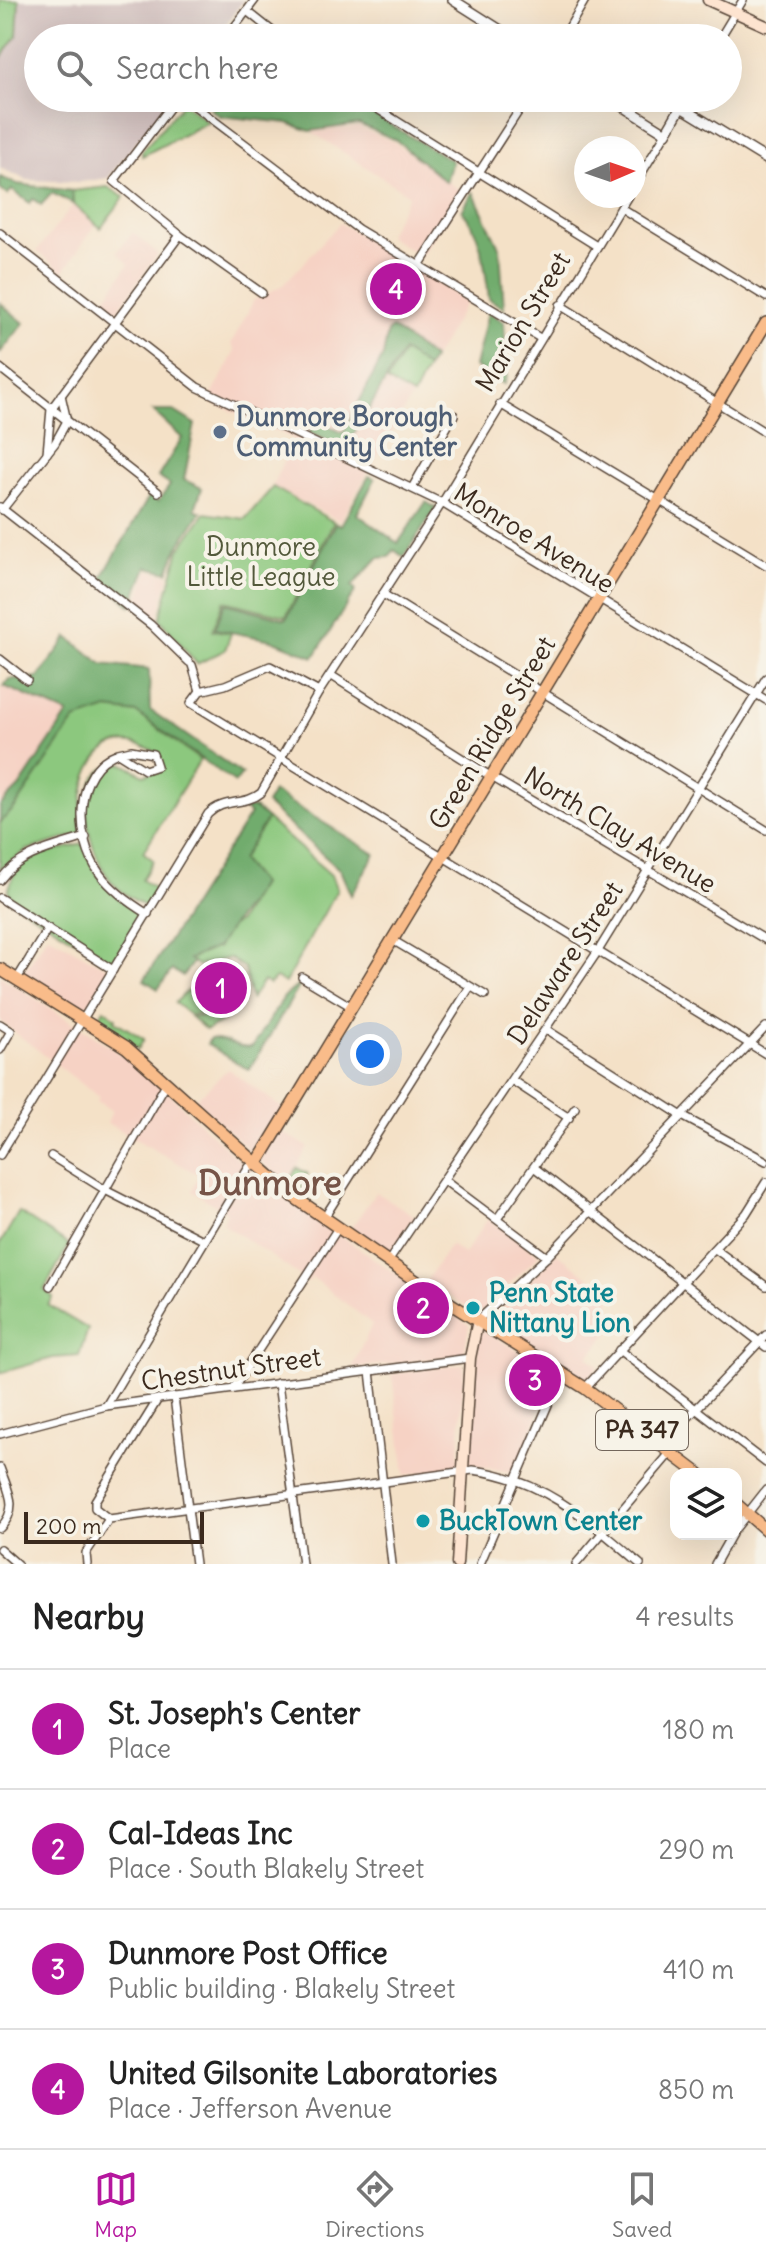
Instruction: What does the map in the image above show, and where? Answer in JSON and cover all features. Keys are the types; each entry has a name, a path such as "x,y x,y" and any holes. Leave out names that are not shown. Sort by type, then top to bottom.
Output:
{"main road":[{"path":"708,0 766,26"},
{"name":"Green Ridge Street","path":"256,1165 444,858 596,599 719,404 766,323"},
{"path":"0,969 84,1018 167,1082 256,1165"},
{"name":"PA 347","path":"256,1165 338,1228 562,1372 692,1468"},
{"path":"459,1563 470,1358 478,1320"},
{"path":"742,1509 766,1530"}],"street":[{"path":"237,24 255,0"},
{"path":"453,0 491,24"},
{"path":"571,24 585,0"},
{"path":"728,24 743,0"},
{"path":"247,11 263,24"},
{"path":"166,112 114,181 180,235 262,293"},
{"path":"202,112 323,205 540,338"},
{"path":"382,112 595,245"},
{"path":"420,264 518,112"},
{"path":"632,112 666,133"},
{"path":"646,166 678,112"},
{"path":"696,112 766,159"},
{"path":"621,208 766,297"},
{"name":"Marion Street","path":"148,914 213,809 226,803 256,798 319,692 442,503 595,245 621,208"},
{"name":"Monroe Avenue","path":"0,233 197,387 442,503 766,700"},
{"path":"47,453 51,409 180,235"},
{"path":"560,305 766,433"},
{"path":"0,368 158,492"},
{"path":"61,395 67,421 47,453 1,510 151,625 190,664 200,691"},
{"path":"500,404 766,565"},
{"path":"412,488 454,415"},
{"path":"383,594 766,830"},
{"path":"0,659 27,680"},
{"path":"319,692 270,666 234,682 200,691 191,700 193,705 281,760 766,1054"},
{"name":"North Clay Avenue","path":"332,676 490,776 766,940"},
{"name":"Delaware Street","path":"388,1262 547,1030 766,678"},
{"path":"0,1155 148,914 131,904 98,872 86,837 87,782 99,762 118,753 145,751 153,754 157,766 145,770 118,753"},
{"path":"0,880 10,867 41,850 86,837"},
{"path":"0,898 113,970"},
{"path":"17,979 48,928"},
{"path":"394,941 485,995"},
{"path":"302,977 352,1007"},
{"path":"324,1218 470,987"},
{"path":"0,1024 11,1031 0,1050"},
{"path":"478,1320 547,1257 766,1027"},
{"path":"547,1030 682,1116 766,1161"},
{"path":"513,1081 569,1118"},
{"path":"50,1286 167,1082"},
{"path":"497,1219 575,1108"},
{"path":"51,1156 107,1191 203,1240"},
{"path":"106,1406 203,1240 249,1167 256,1165"},
{"path":"535,1168 763,1344"},
{"path":"445,1181 547,1257"},
{"path":"585,1388 684,1285 746,1214 766,1182"},
{"path":"233,1389 338,1228"},
{"path":"715,1249 766,1286"},
{"path":"576,1564 604,1533 694,1409 763,1344 766,1335"},
{"path":"619,1350 766,1463"},
{"name":"Chestnut Street","path":"0,1434 61,1415 106,1406 470,1358"},
{"path":"370,1371 392,1564"},
{"path":"480,1564 562,1372"},
{"path":"278,1383 302,1564"},
{"path":"174,1397 195,1564"},
{"path":"158,1399 95,1501 95,1508 109,1519 465,1471 518,1479 570,1504 640,1564"},
{"path":"0,1468 12,1501 11,1517 0,1528"},
{"path":"742,1521 766,1490"},
{"path":"87,1564 86,1553 109,1519"},
{"path":"715,1564 729,1540"},
{"path":"0,1549 17,1564"}],"shaded area":[{"path":"19,0 244,0 226,24 24,24 24,112 159,112 108,178 81,182 27,180 0,168 0,59 17,36"},
{"path":"359,127 394,142 462,192 421,256 387,236 409,195 312,132"},
{"path":"73,205 96,224 63,272 37,251"},
{"path":"340,223 467,301 340,521 272,486 294,439 209,401 235,351 231,344 254,300 283,285","holes":["392,328 433,358 427,367 404,351 346,448 315,420 343,434 383,356"]},
{"path":"133,232 158,254 115,314 102,303 129,264 117,252"},
{"path":"148,570 169,575 157,621 136,606"},
{"path":"4,686 68,714 19,787 0,806 0,692"},
{"path":"48,935 112,971 83,1012 21,976"},
{"path":"0,976 117,1051 161,1086 244,1165 293,1203 469,1325 464,1355 352,1368 372,1324 312,1277 309,1282 222,1223 227,1212 192,1191 199,1175 107,1123 112,1111 97,1101 99,1097 0,1021"},
{"path":"228,1069 292,1115 282,1132 308,1147 287,1185 195,1100"},
{"path":"376,1192 415,1216 388,1255 351,1228"},
{"path":"488,1219 539,1255 478,1315 426,1281 450,1245 464,1254"},
{"path":"557,1253 610,1294 610,1305 601,1322 611,1330 588,1357 598,1366 586,1382 489,1321"},
{"path":"482,1330 555,1372 515,1473 469,1464 478,1344"},
{"path":"464,1364 458,1468 405,1475 392,1374"}],"green space":[{"path":"0,0 19,0 17,36 0,59"},
{"path":"175,112 195,112 208,122 142,156 142,151"},
{"path":"214,112 369,112 452,161 446,182 396,140 359,124 310,131 288,123 220,116"},
{"path":"0,177 17,184 72,191 73,204 52,193 41,205 33,199 30,203 12,190 7,195 0,189"},
{"path":"108,187 124,197 101,228 73,204 72,191"},
{"path":"473,192 500,249 504,308 489,299 479,241 462,211"},
{"path":"0,303 24,323 0,353"},
{"path":"488,312 504,322 507,376 504,384 475,367"},
{"path":"392,328 433,358 427,368 403,351 346,448 309,433 315,420 343,433 383,356 388,331"},
{"path":"404,351 427,368 413,396 387,381"},
{"path":"153,411 174,411 195,424 184,480 202,488 195,509 201,512 178,547 168,572 147,567 131,606 101,579 150,495 158,502 170,485 158,477 182,438"},
{"path":"369,476 375,479 357,514 398,543 426,502 436,508 404,557 394,550 389,557 378,558 352,586 356,590 314,657 272,640 215,629 225,603 286,619 336,523 341,525"},
{"name":"Dunmore Little League","path":"273,487 334,522 286,616 224,601 213,630 231,633 225,650 197,664 160,619 179,550 205,513 245,519"},
{"path":"68,637 102,664 149,669 150,710 242,774 235,783 137,713 108,709 75,720 16,806 0,823 0,806 19,787 68,714 4,686 9,679 38,678"},
{"path":"108,709 137,713 200,760 143,852 153,860 142,880 155,889 146,907 119,889 102,868 89,832 87,813 88,795 94,779 105,768 122,763 144,775 160,770 158,753 136,744 119,743 105,750 94,762 82,796 81,834 27,850 0,869 0,823 16,806 75,719"},
{"path":"273,792 375,854 351,895 340,870 266,804"},
{"path":"254,808 267,819 241,860 261,884 218,947 189,959 193,962 183,976 172,970 158,989 144,980 250,814 244,809"},
{"path":"267,819 331,875 337,890 285,983 276,978 269,984 263,981 251,999 244,968 229,958 199,966 188,959 218,947 228,928 238,922 261,884 241,860"},
{"path":"83,844 105,885 142,915 113,963 15,903 8,891 16,868 45,853"},
{"path":"302,982 249,1070 207,1044 210,1039 216,1039 252,1047 284,997"},
{"path":"187,991 208,1004 201,1014 190,1015 175,1003"},
{"path":"210,1005 226,1020 206,1030 191,1017 201,1017 210,1012"},
{"path":"104,1009 116,1018 115,1021 144,1039 138,1049 98,1020"},
{"path":"297,1168 308,1174 300,1188 304,1190 301,1195 287,1185"},
{"path":"19,1212 69,1245 44,1290 53,1297 48,1305 88,1329 79,1356 53,1358 0,1373 0,1244"}],"place":[{"name":"United Gilsonite Laboratories","path":"396,289"},
{"name":"Dunmore Borough Community Center","path":"220,432"},
{"name":"St. Joseph's Center","path":"221,988"},
{"name":"Cal-Ideas Inc","path":"423,1308"},
{"name":"Penn State Nittany Lion","path":"473,1308"},
{"name":"Dunmore Post Office","path":"535,1380"},
{"name":"BuckTown Center","path":"423,1521"}],"district":[{"name":"Dunmore","path":"270,1183"}]}
